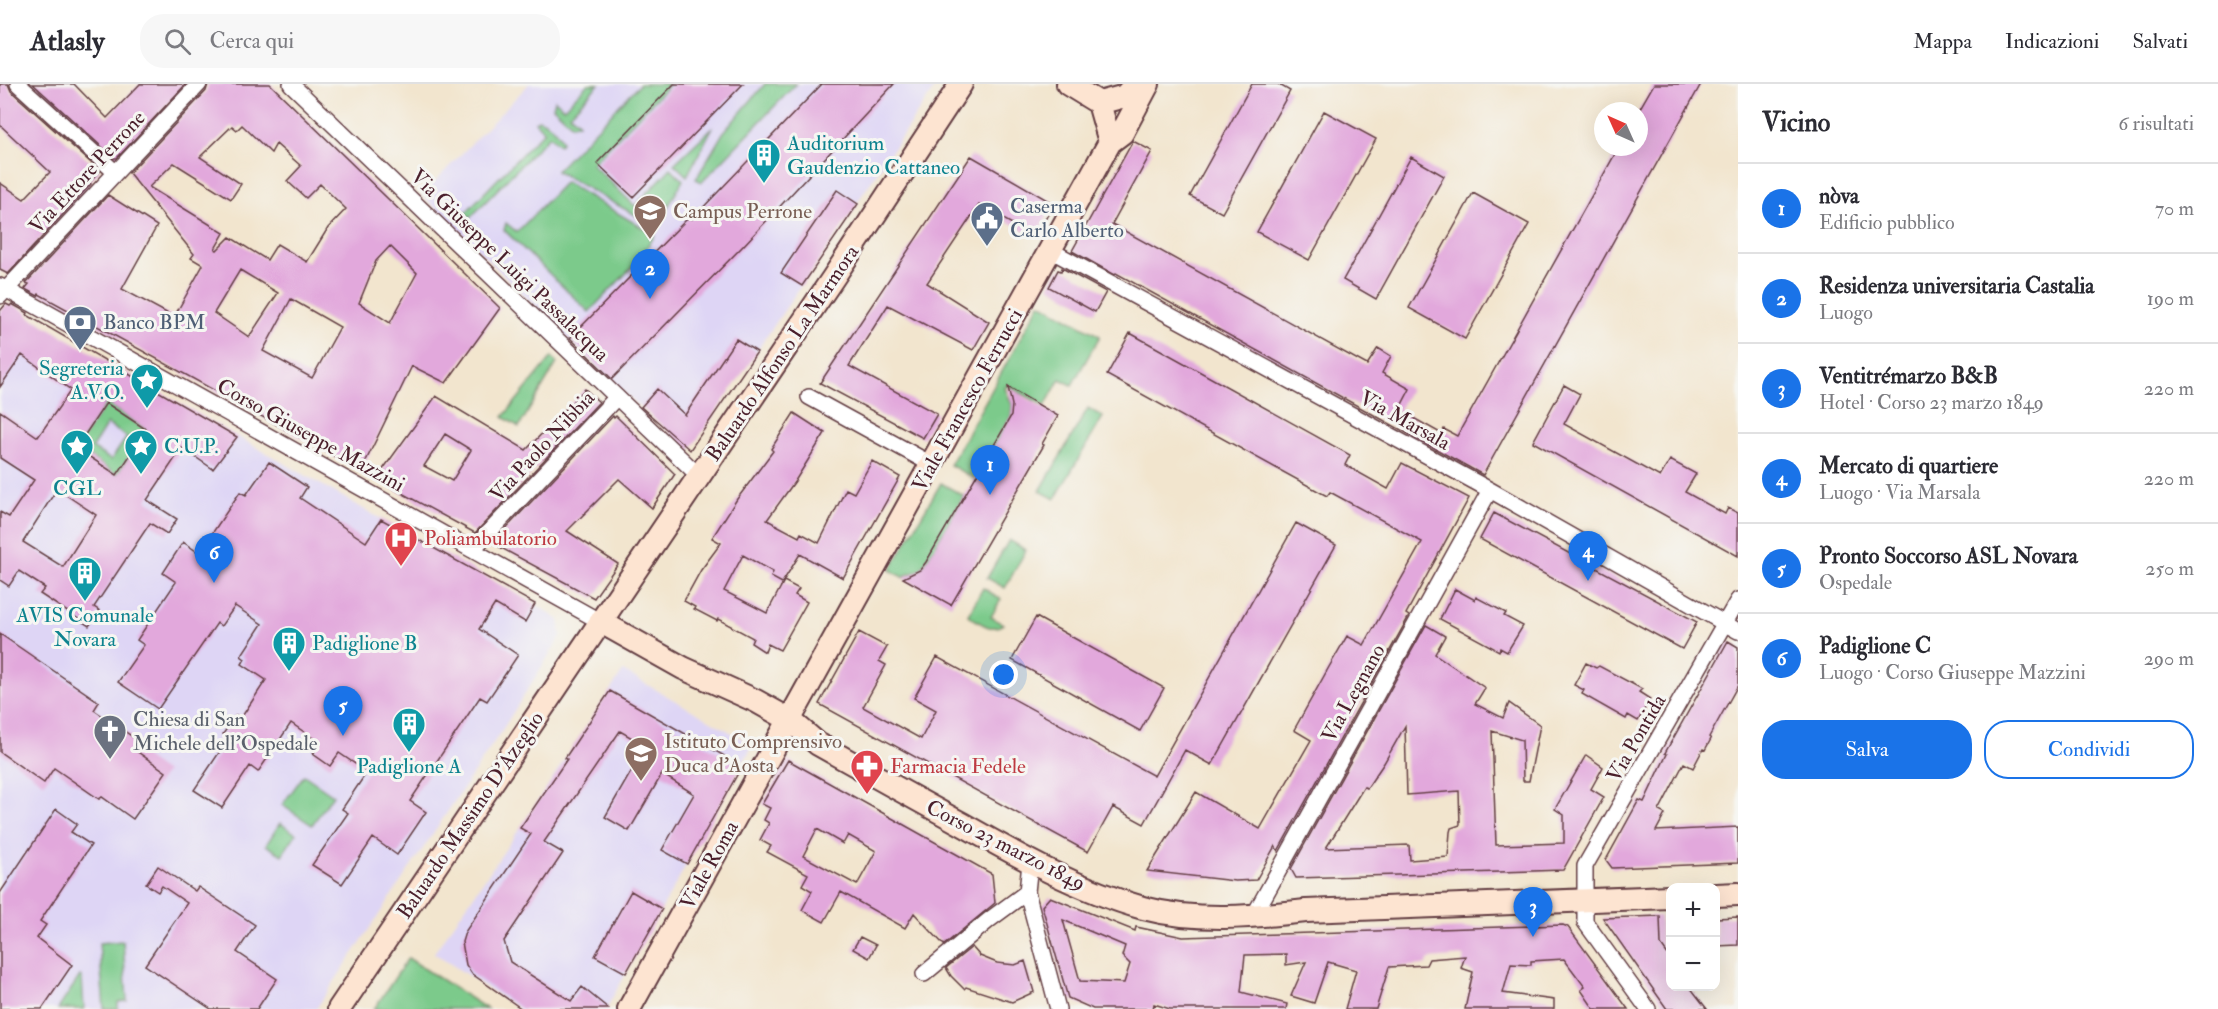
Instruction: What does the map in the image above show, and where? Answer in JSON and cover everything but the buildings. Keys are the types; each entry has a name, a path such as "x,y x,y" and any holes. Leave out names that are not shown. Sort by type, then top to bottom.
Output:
{"street":[{"path":"18,84 115,172"},
{"name":"Via Ettore Perrone","path":"2,290 199,84"},
{"name":"Via Giuseppe Luigi Passalacqua","path":"291,84 699,477"},
{"name":"Baluardo Alfonso La Marmora","path":"601,622 962,84"},
{"path":"1068,84 1099,103 1110,142"},
{"path":"1099,103 1125,96 1135,84"},
{"name":"Viale Francesco Ferrucci","path":"790,720 1110,142 1122,133 1148,84"},
{"name":"Via Marsala","path":"1050,250 1490,490 1731,627"},
{"name":"Corso Giuseppe Mazzini","path":"2,290 601,622"},
{"name":"Via Paolo Nibbia","path":"472,550 617,397"},
{"path":"809,397 931,465"},
{"name":"Via Legnano","path":"1253,917 1490,490"},
{"name":"Via Pontida","path":"1648,1009 1585,922 1586,866 1731,627 1738,600"},
{"name":"Corso 23 marzo 1849","path":"601,622 683,668 756,701 790,720 818,744 1030,863 1092,890 1144,908 1196,916 1253,917 1306,911 1666,897"},
{"name":"Baluardo Massimo D'Azeglio","path":"339,1009 601,622"},
{"name":"Viale Roma","path":"629,1009 790,720"},
{"path":"1030,863 1027,892 1057,1006 1071,1009"},
{"path":"924,974 988,920 1027,892"},
{"path":"1720,895 1738,894"}],"shaded area":[{"name":"Campus Perrone","path":"529,84 937,84 690,450 611,381 422,195"},
{"path":"0,311 66,338 381,519 535,604 559,620 561,636 504,727 316,1009 0,1009"},
{"path":"623,671 753,745 606,1009 519,1009 434,953 520,828"}],"green space":[{"path":"588,84 599,84 570,114 579,123 572,125 553,107 555,100 564,108"},
{"path":"640,84 670,84 592,164 635,206 671,168 683,180 657,227 556,171"},
{"path":"765,84 796,84 702,182 696,179 723,133"},
{"path":"538,119 552,127 562,142 559,145 549,136 470,218 465,213 544,131 535,122"},
{"path":"713,127 687,176 674,164"},
{"path":"565,182 655,235 640,259 589,312 504,230 506,223 517,232"},
{"path":"1040,303 1100,336 1072,385 1060,379 1045,406 1007,385 1005,388 1012,405 1011,416 975,479 950,465"},
{"path":"552,357 557,363 519,427 503,417"},
{"path":"106,403 147,430 117,475 76,448","holes":["107,424 127,437 111,460 92,448"]},
{"path":"1088,408 1103,417 1055,499 1040,491"},
{"path":"941,483 964,496 926,562 920,570 904,578 890,570"},
{"path":"1009,540 1026,550 1005,588 987,578"},
{"path":"983,588 1001,599 991,617 1003,624 999,626 985,626 968,615"},
{"path":"304,775 333,795 312,825 282,805"},
{"path":"280,823 296,834 282,855 266,845"},
{"path":"123,941 127,1001 118,1002 118,1009 104,1009 99,943"},
{"path":"408,958 487,1009 374,1009"},
{"path":"80,976 84,1009 58,1009"}],"place":[{"name":"Auditorium Gaudenzio Cattaneo","path":"764,184"},
{"name":"Campus Perrone","path":"650,240"},
{"name":"Caserma Carlo Alberto","path":"987,247"},
{"name":"Residenza universitaria Castalia","path":"650,299"},
{"name":"Banco BPM","path":"80,351"},
{"name":"Segreteria A.V.O.","path":"147,409"},
{"name":"CGL","path":"77,475"},
{"name":"C.U.P.","path":"141,475"},
{"name":"nòva","path":"990,495"},
{"name":"Poliambulatorio","path":"401,567"},
{"name":"Mercato di quartiere","path":"1588,581"},
{"name":"Padiglione C","path":"214,583"},
{"name":"AVIS Comunale Novara","path":"85,602"},
{"name":"Padiglione B","path":"289,672"},
{"name":"Pronto Soccorso ASL Novara","path":"343,736"},
{"name":"Padiglione A","path":"409,753"},
{"name":"Chiesa di San Michele dell'Ospedale","path":"110,760"},
{"name":"Istituto Comprensivo Duca d'Aosta","path":"641,782"},
{"name":"Farmacia Fedele","path":"867,795"},
{"name":"Ventitrémarzo B&B","path":"1533,937"}]}
